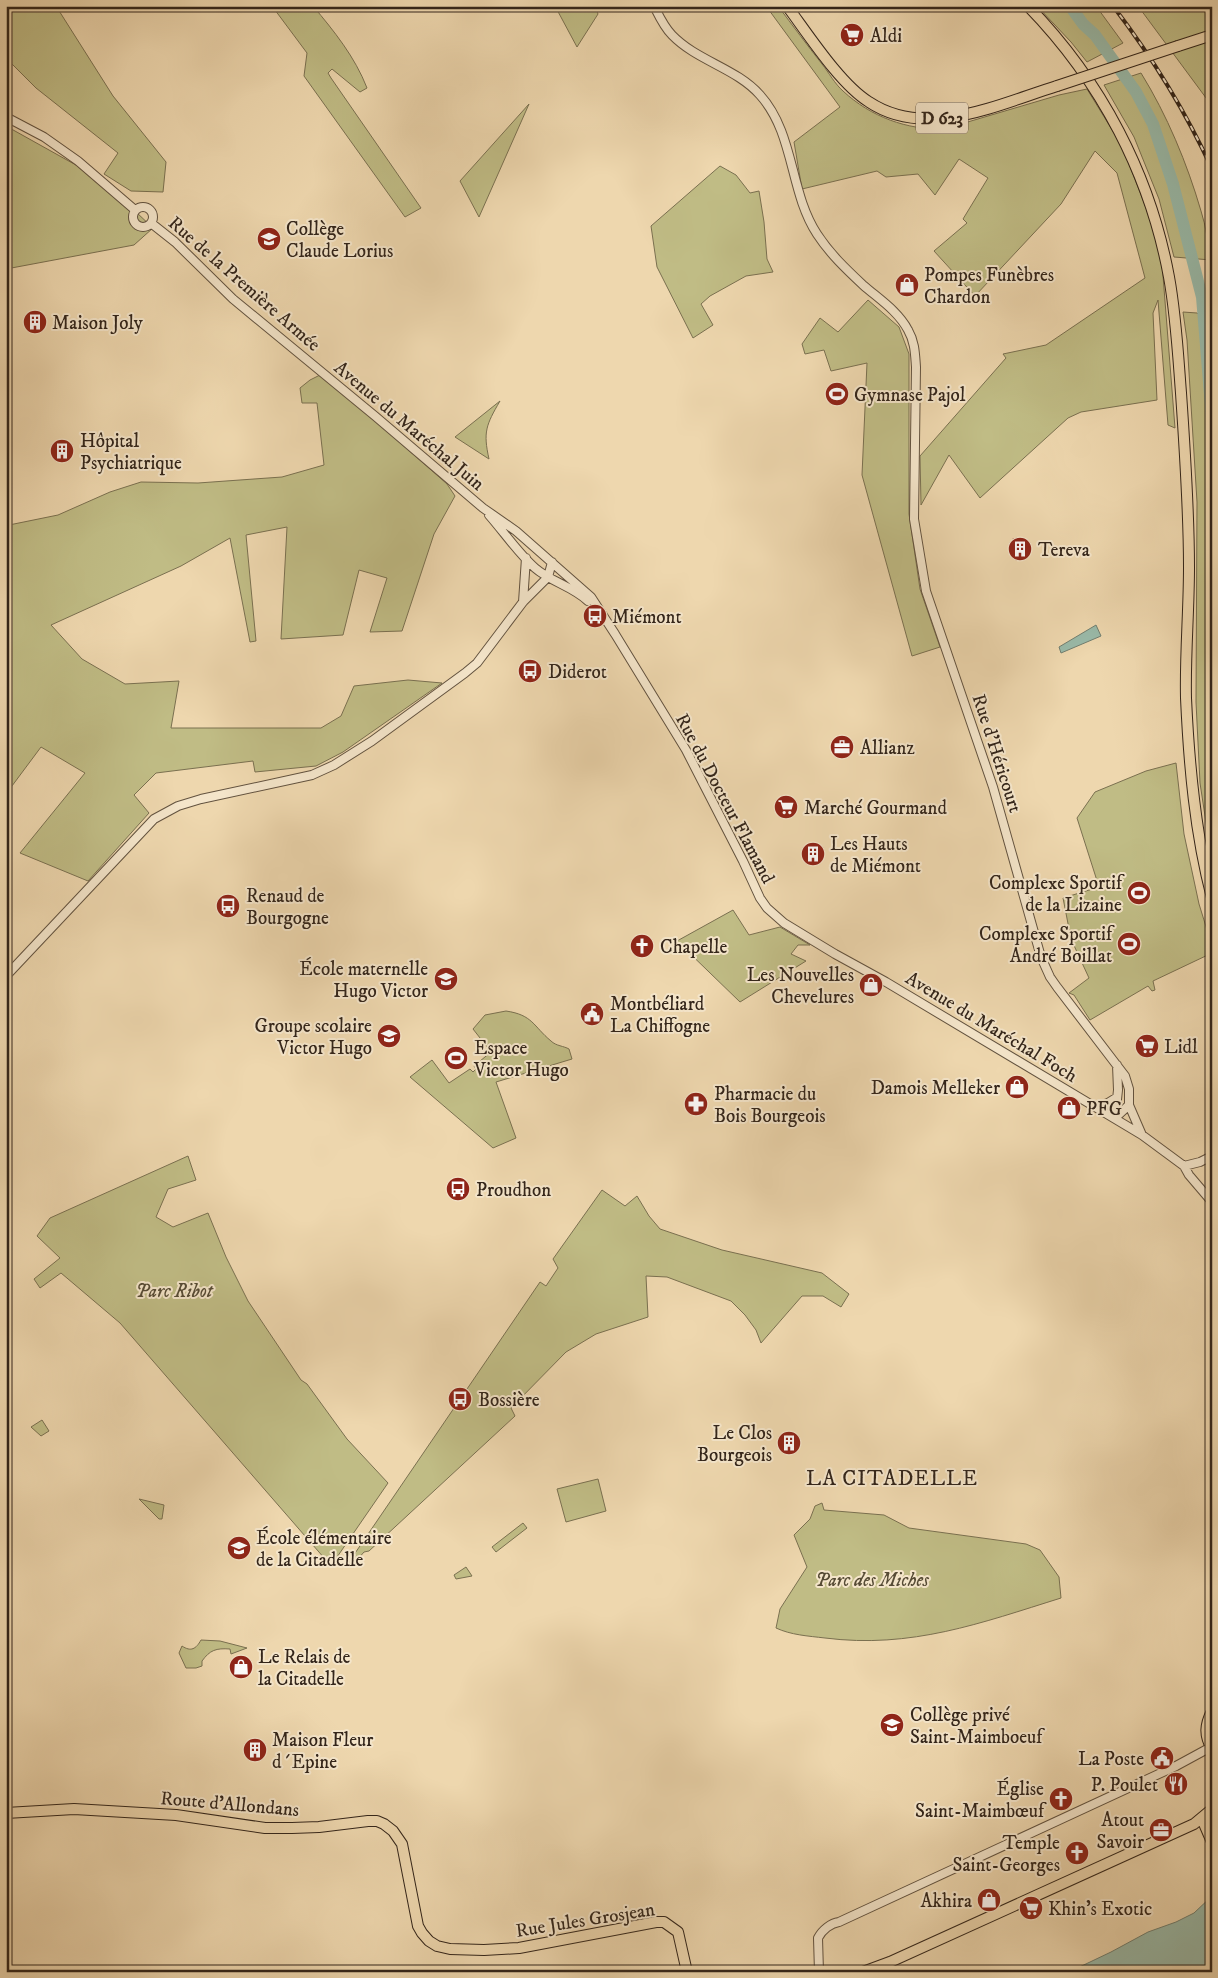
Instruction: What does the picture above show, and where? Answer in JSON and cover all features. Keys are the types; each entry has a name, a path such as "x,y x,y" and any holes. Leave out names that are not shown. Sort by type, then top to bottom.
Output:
{"main road":[{"name":"D 623","path":"787,6 825,56 850,85 868,102 889,112 920,119 946,118 973,112 1212,35"},
{"path":"1028,6 1057,38 1089,80 1123,137 1148,196 1170,277 1187,476 1189,574 1186,697 1190,767 1197,823 1212,898"},
{"path":"1211,1748 1206,1735 1205,1725 1212,1711"},
{"name":"Route d'Allondans","path":"6,1813 74,1809 176,1815 265,1828 292,1828 377,1821 393,1830 402,1844 418,1926 428,1941 437,1946 450,1949 484,1950"},
{"path":"863,1972 890,1962 1202,1819 1206,1812 1212,1809"},
{"path":"1202,1819 1212,1842"},
{"name":"Rue Jules Grosjean","path":"484,1950 519,1948 664,1922 678,1932 687,1972"}],"street":[{"name":"Rue d'Héricourt","path":"654,6 663,24 672,35 685,46 748,84 770,106 784,136 800,199 817,234 832,256 892,309 909,331 914,345 916,367 914,519 926,591 994,787 1040,957 1053,982 1125,1076 1129,1088 1129,1105 1142,1135"},
{"name":"Rue de la Première Armée","path":"6,117 44,137 78,161 136,210"},
{"name":"Rue de la Première Armée","path":"142,206 151,210 154,216 151,223 144,227 137,225 133,220 136,210 142,206"},
{"name":"Rue de la Première Armée","path":"151,223 174,242 233,299 316,368"},
{"name":"Avenue du Maréchal Juin","path":"316,368 483,508 505,523 552,562 591,597 604,616"},
{"name":"Avenue du Maréchal Juin","path":"483,508 526,558 548,577 572,588 604,616"},
{"path":"523,602 526,558 541,553"},
{"path":"6,976 154,819 178,806 201,799 312,775 334,765 372,741 465,673 488,650 523,602 548,577 552,562"},
{"name":"Rue du Docteur Flamand","path":"604,616 686,750 763,904 784,923 852,963"},
{"name":"Avenue du Maréchal Foch","path":"852,963 1142,1135 1184,1166 1189,1175 1212,1202"},
{"path":"1115,1118 1118,1090 1117,1065"},
{"path":"1097,1107 1116,1098"},
{"path":"1115,1118 1129,1105"},
{"path":"1184,1166 1200,1162 1212,1156"},
{"path":"819,1972 818,1938 832,1923 839,1922 1041,1829 1211,1748"}],"green space":[{"path":"6,6 56,6 113,96 166,162 163,192 131,191 104,174 118,153 36,88 6,58"},
{"path":"272,6 313,6 336,35 350,55 367,88 360,92 332,69 328,73 421,208 405,217 304,76 307,53"},
{"path":"555,6 595,6 598,14 577,47"},
{"path":"766,6 778,6 843,91 865,108 903,124 930,129 944,129 1059,95 1087,89 1122,146 1150,218 1162,263 1175,428 1168,425 1158,300 1153,313 1157,400 1081,412 1068,418 980,498 949,455 921,505 920,456 1006,358 1003,354 1046,345 1145,278 1117,173 1095,151 1061,204 975,296 934,251 967,223 963,219 988,178 959,159 935,195 918,174 886,177 877,171 802,189 794,142 840,107"},
{"path":"1037,6 1096,6 1123,43 1087,62"},
{"path":"1138,6 1212,6 1212,106"},
{"path":"1141,73 1176,140 1203,217 1211,260 1174,257 1159,199 1134,137 1104,85"},
{"path":"529,104 479,217 460,181"},
{"path":"6,126 101,179 153,228 134,245 6,269"},
{"path":"720,166 736,175 750,193 759,191 767,259 773,272 746,276 710,296 701,304 713,325 693,338 657,267 651,226"},
{"path":"868,300 899,327 909,354 909,514 920,589 940,647 912,656 862,475 867,363 831,371 824,350 805,354 802,344 820,318 838,332"},
{"path":"1183,312 1197,313 1212,327 1212,862 1200,783 1196,702 1197,502 1187,340"},
{"path":"322,374 447,484 455,496 434,534 402,631 370,632 387,578 359,570 343,635 281,639 287,527 246,535 256,641 250,642 230,538 181,566 51,625 82,659 125,684 179,681 171,728 321,728 341,716 354,686 408,680 442,683 343,752 316,766 255,772 253,761 156,773 134,795 149,813 88,881 20,853 85,773 41,747 6,794 6,524 58,515 110,492 141,482 198,483 282,477 324,465 317,403 302,403 300,388"},
{"path":"500,401 487,429 486,442 489,459 455,437"},
{"name":"Complexe Sportif de la Lizaine","path":"1176,763 1184,834 1199,904 1212,946 1212,953 1153,981 1155,990 1152,991 1148,986 1090,1020 1074,995 1069,993 1089,978 1071,939 1063,898 1099,887 1077,818 1095,792 1146,771"},
{"path":"733,910 749,935 780,927 810,945 798,945 791,954 806,961 740,1002 677,941"},
{"path":"506,1011 527,1018 553,1043 569,1049 572,1059 496,1082 516,1138 493,1148 410,1077 432,1060 449,1083 470,1069 473,1072 476,1069 474,1066 491,1052 473,1029 485,1015"},
{"name":"Parc Ribot","path":"188,1156 196,1180 168,1189 156,1217 173,1227 208,1213 226,1257 248,1301 301,1380 307,1384 347,1439 388,1483 335,1560 325,1559 120,1323 61,1273 40,1288 34,1279 60,1258 37,1236 50,1218"},
{"path":"602,1190 625,1206 637,1196 649,1216 660,1229 722,1250 822,1273 849,1294 841,1307 823,1296 802,1296 761,1343 756,1330 731,1301 667,1277 646,1276 648,1317 596,1334 566,1352 511,1408 515,1416 369,1551 364,1552 351,1567 349,1566 349,1562 540,1282 546,1286 558,1268 553,1259"},
{"path":"42,1420 49,1431 41,1436 31,1427"},
{"path":"598,1479 606,1511 566,1522 557,1489"},
{"path":"139,1499 164,1505 162,1519 159,1519"},
{"name":"Parc des Miches","path":"822,1503 824,1510 884,1515 909,1528 1026,1544 1040,1550 1059,1577 1061,1598 974,1625 916,1637 887,1640 825,1638 794,1634 776,1628 780,1609 807,1567 794,1535 810,1519 815,1506"},
{"path":"523,1523 527,1528 496,1552 492,1547"},
{"path":"466,1567 472,1576 456,1579 454,1575"},
{"path":"201,1640 220,1641 247,1648 231,1654 230,1649 214,1650 202,1661 202,1666 186,1668 179,1653 182,1646 193,1649"}],"shaded area":[{"path":"1096,625 1101,636 1061,653 1059,647"},
{"path":"1212,1896 1212,1972 1069,1972 1148,1932 1194,1913"}],"waterway":[{"path":"1070,6 1083,24 1095,35 1136,92 1153,124 1173,184 1202,297 1212,419"}],"railway":[{"path":"1113,6 1167,84 1191,126 1212,169"}],"place":[{"name":"Aldi","path":"852,35"},
{"name":"Collège Claude Lorius","path":"269,239"},
{"name":"Pompes Funèbres Chardon","path":"907,285"},
{"name":"Maison Joly","path":"35,322"},
{"name":"Gymnase Pajol","path":"837,394"},
{"name":"Hôpital Psychiatrique","path":"62,451"},
{"name":"Tereva","path":"1020,549"},
{"name":"Miémont","path":"595,616"},
{"name":"Diderot","path":"530,671"},
{"name":"Allianz","path":"842,747"},
{"name":"Marché Gourmand","path":"786,807"},
{"name":"Les Hauts de Miémont","path":"813,854"},
{"name":"Complexe Sportif de la Lizaine","path":"1139,893"},
{"name":"Renaud de Bourgogne","path":"228,906"},
{"name":"Complexe Sportif André Boillat","path":"1129,944"},
{"name":"Chapelle","path":"642,946"},
{"name":"École maternelle Hugo Victor","path":"446,979"},
{"name":"Les Nouvelles Chevelures","path":"871,985"},
{"name":"Montbéliard La Chiffogne","path":"592,1014"},
{"name":"Groupe scolaire Victor Hugo","path":"389,1036"},
{"name":"Lidl","path":"1147,1046"},
{"name":"Espace Victor Hugo","path":"456,1058"},
{"name":"Damois Melleker","path":"1017,1087"},
{"name":"Pharmacie du Bois Bourgeois","path":"696,1104"},
{"name":"PFG","path":"1069,1108"},
{"name":"Proudhon","path":"458,1189"},
{"name":"Bossière","path":"460,1399"},
{"name":"Le Clos Bourgeois","path":"789,1443"},
{"name":"École élémentaire de la Citadelle","path":"239,1548"},
{"name":"Le Relais de la Citadelle","path":"241,1667"},
{"name":"Collège privé Saint-Maimboeuf","path":"892,1725"},
{"name":"Maison Fleur d´Epine","path":"255,1750"},
{"name":"La Poste","path":"1162,1758"},
{"name":"P. Poulet","path":"1176,1784"},
{"name":"Église Saint-Maimbœuf","path":"1061,1799"},
{"name":"Atout Savoir","path":"1161,1830"},
{"name":"Temple Saint-Georges","path":"1077,1853"},
{"name":"Akhira","path":"989,1900"},
{"name":"Khin's Exotic","path":"1031,1908"}],"district":[{"name":"LA CITADELLE","path":"892,1478"}]}
